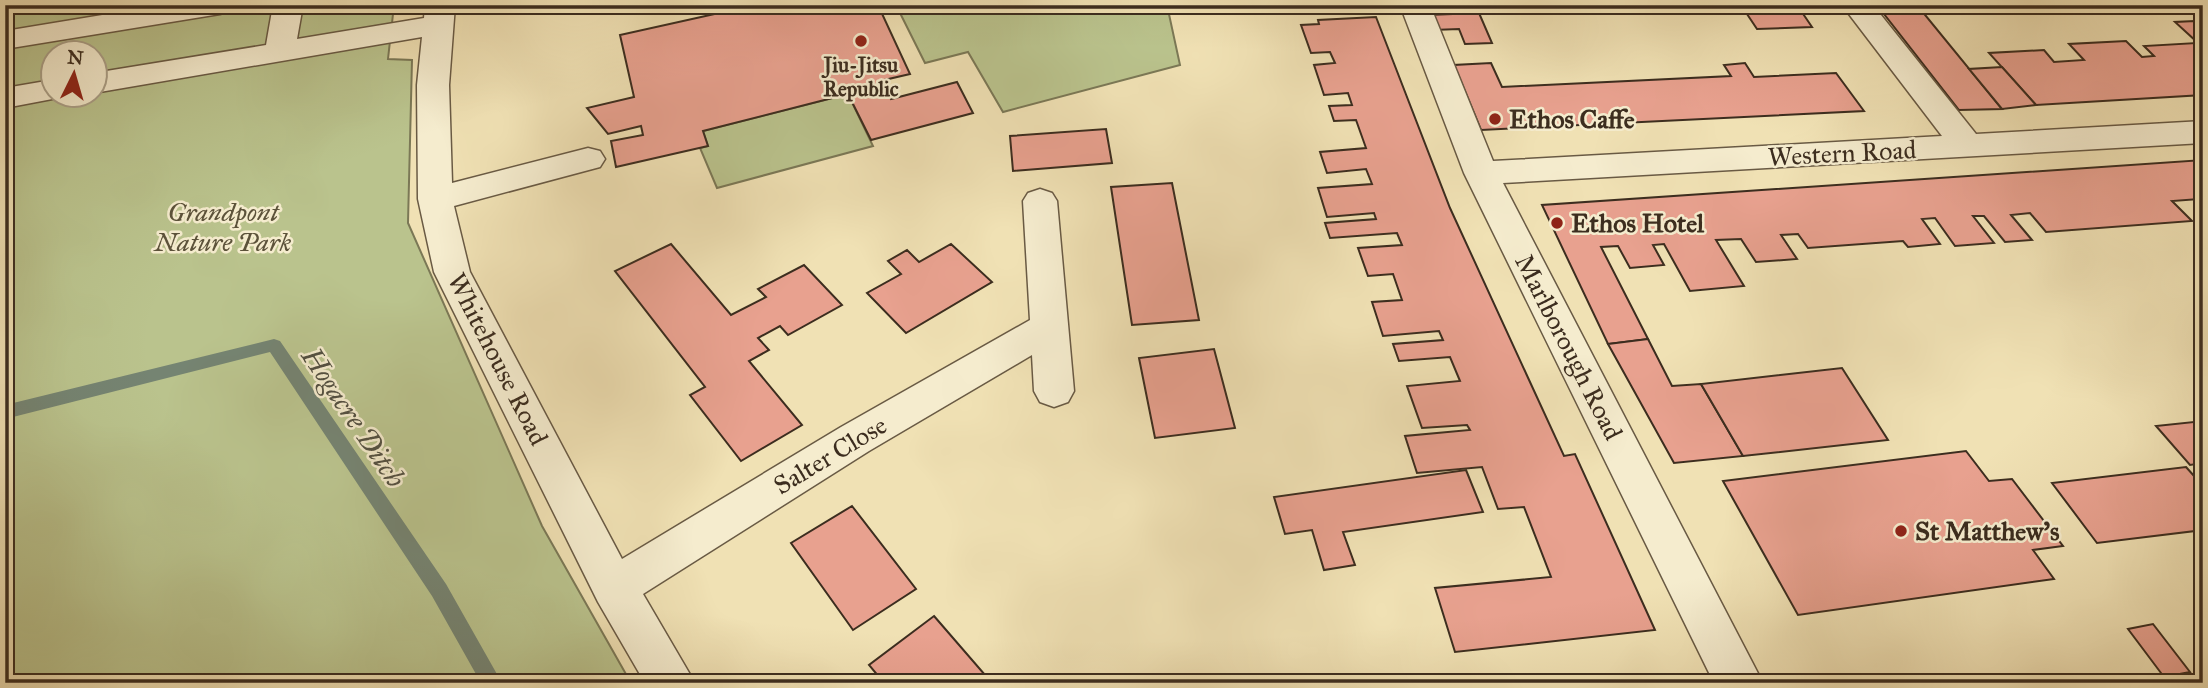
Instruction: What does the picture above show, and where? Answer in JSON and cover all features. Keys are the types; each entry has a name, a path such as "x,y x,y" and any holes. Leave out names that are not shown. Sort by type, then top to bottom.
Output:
{"street":[{"path":"5,40 220,5"},
{"path":"280,52 288,5"},
{"name":"Marlborough Road","path":"1415,5 1481,173 1739,683"},
{"path":"1857,5 1968,147"},
{"path":"108,81 280,52 439,15"},
{"name":"Whitehouse Road","path":"439,15 433,85 435,199 452,272 614,588 671,683"},
{"path":"5,98 38,92"},
{"name":"Western Road","path":"1481,173 2203,132"},
{"path":"435,199 588,159"},
{"path":"1040,201 1054,391"},
{"name":"Salter Close","path":"614,588 855,439 1049,327"}],"green space":[{"name":"Grandpont Nature Park","path":"5,5 394,5 388,59 412,60 408,223 542,526 631,683 5,683"},
{"path":"896,5 1167,5 1180,65 1003,112 968,52 925,63"},
{"path":"848,94 873,146 717,188 700,148 708,146 703,131"}],"building":[{"path":"755,5 878,5 910,74 880,81 891,99 957,82 973,113 871,140 848,94 703,131 708,146 616,167 611,141 643,135 641,126 608,134 587,108 634,97 620,35"},
{"path":"1426,5 1512,5 1514,11 1429,13"},
{"path":"1741,5 1797,5 1812,27 1757,29"},
{"path":"1877,5 1917,5 2002,109 1959,110"},
{"path":"1479,13 1492,43 1465,44 1459,29 1433,30 1427,15"},
{"path":"1376,17 1450,208 1564,456 1575,454 1655,630 1455,652 1435,588 1551,577 1524,507 1498,509 1482,467 1417,473 1405,436 1470,430 1467,425 1422,428 1407,386 1460,381 1450,357 1399,361 1393,344 1443,340 1439,331 1383,336 1372,302 1402,300 1393,274 1368,276 1358,248 1402,245 1397,233 1330,238 1325,223 1376,219 1374,213 1327,217 1318,188 1372,184 1366,169 1327,173 1320,152 1366,148 1356,120 1334,121 1329,106 1352,105 1348,93 1324,95 1314,65 1335,63 1330,52 1311,53 1301,25 1319,24 1318,20"},
{"path":"2195,21 2203,26 2203,95 2036,105 1989,53 2044,50 2054,62 2084,60 2069,44 2126,41 2142,57 2154,56 2144,46 2198,43 2175,22"},
{"path":"1491,63 1502,87 1731,76 1724,65 1745,63 1754,77 1836,73 1864,111 1481,130 1454,65"},
{"path":"2002,67 2036,105 2002,109 1969,69"},
{"path":"1106,129 1112,163 1013,171 1010,136"},
{"path":"2203,160 2203,203 2199,199 2172,201 2192,221 2046,232 2030,213 2011,215 2032,240 2005,242 1984,216 1973,216 1994,243 1955,246 1935,218 1922,219 1940,244 1908,247 1903,241 1808,248 1798,234 1781,235 1797,259 1756,262 1741,239 1716,240 1744,286 1690,291 1664,244 1653,245 1664,265 1630,268 1618,246 1601,247 1648,339 1608,344 1542,205"},
{"path":"1172,183 1199,320 1132,325 1111,187"},
{"path":"671,244 731,315 766,297 758,289 804,265 842,305 788,335 780,326 758,338 769,350 749,361 802,425 741,461 690,395 705,387 615,271"},
{"path":"951,244 992,282 906,333 867,293 901,274 888,261 907,250 919,262"},
{"path":"1648,339 1672,386 1701,384 1743,456 1674,463 1608,344"},
{"path":"1214,349 1235,428 1155,438 1139,358"},
{"path":"1842,368 1888,440 1743,456 1701,384"},
{"path":"2203,421 2203,463 2190,465 2156,426"},
{"name":"St Matthew's","path":"1966,451 1989,481 2012,479 2063,546 2033,550 2054,579 1798,615 1723,481"},
{"path":"2186,467 2203,486 2203,530 2097,543 2052,483"},
{"path":"1466,470 1483,512 1343,532 1355,565 1324,570 1312,530 1285,534 1274,497"},
{"path":"852,506 916,589 853,630 791,543"},
{"path":"934,616 992,683 884,683 869,665"},
{"path":"2153,624 2190,672 2164,677 2128,629"}],"waterway":[{"name":"Hogacre Ditch","path":"5,412 274,345 439,590 492,683"}],"place":[{"name":"Jiu-Jitsu Republic","path":"861,41"},
{"name":"Ethos Caffe","path":"1495,119"},
{"name":"Ethos Hotel","path":"1557,223"},
{"name":"St Matthew's","path":"1901,531"}]}
